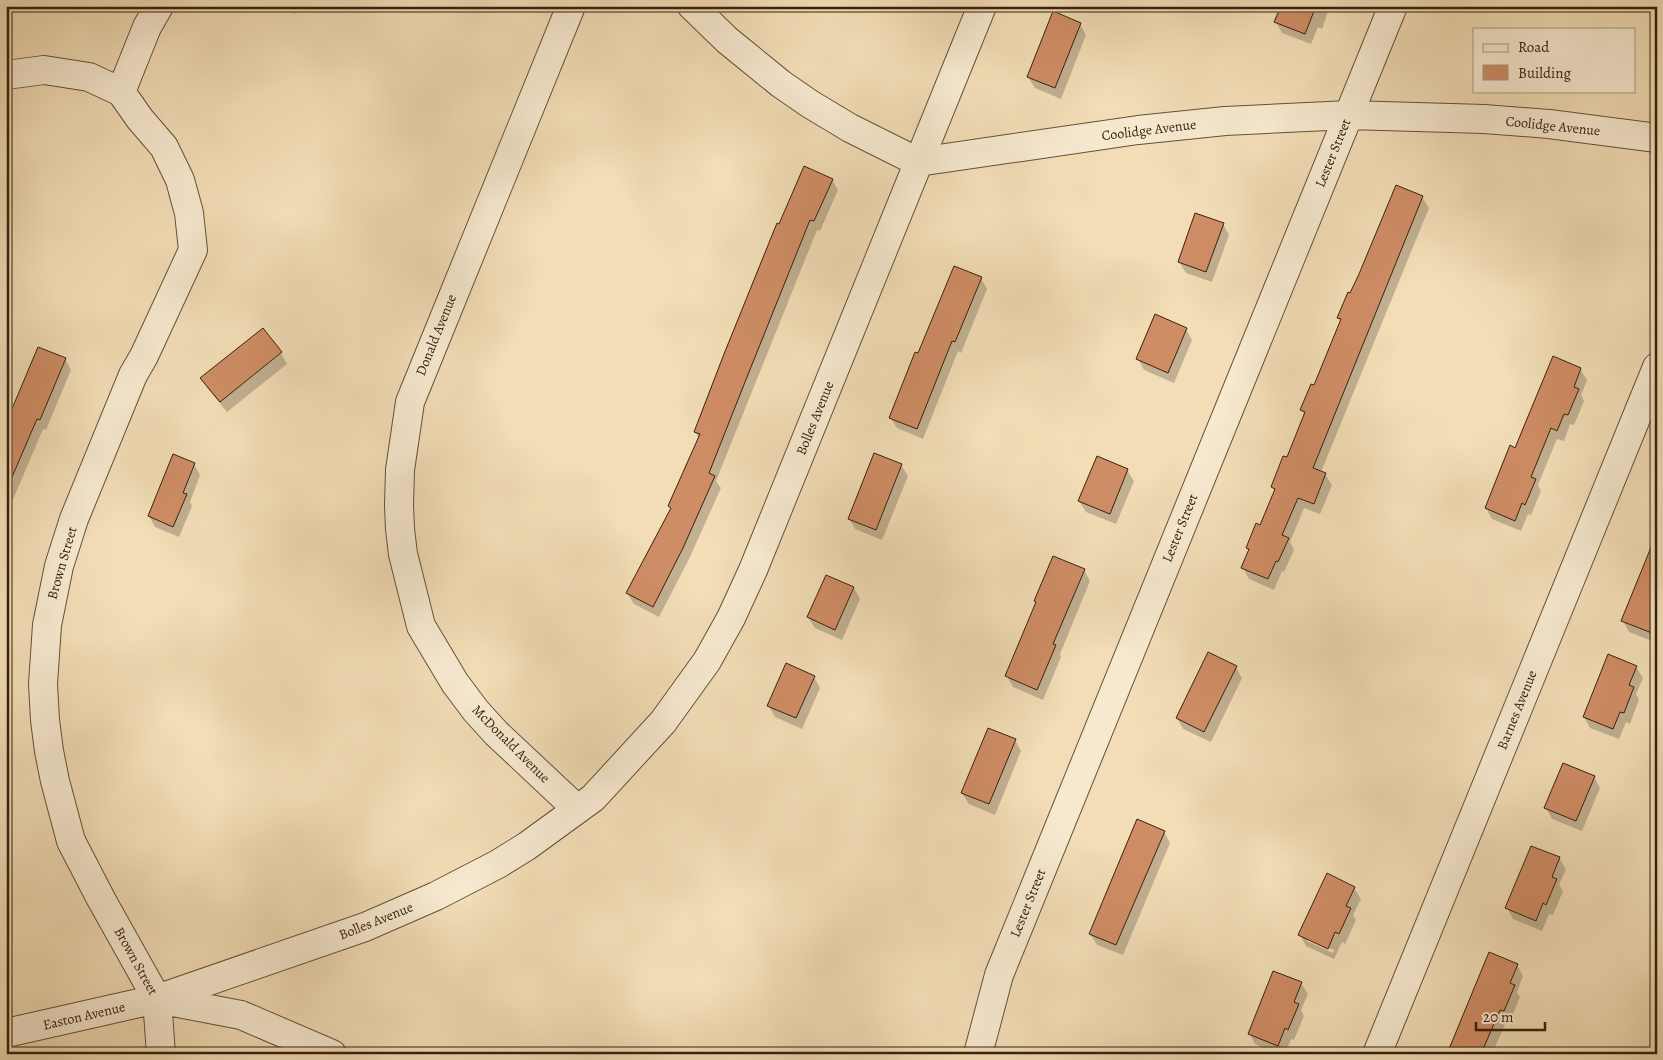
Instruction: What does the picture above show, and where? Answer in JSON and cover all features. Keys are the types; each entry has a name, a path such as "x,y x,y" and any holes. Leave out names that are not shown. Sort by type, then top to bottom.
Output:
{"street":[{"path":"6,75 44,70 89,77 121,92 147,27 159,6"},
{"name":"Donald Avenue","path":"450,674 421,626 403,554 399,506 400,470 410,402 571,6"},
{"path":"692,6 727,40 781,84 850,128 918,162"},
{"name":"Bolles Avenue","path":"157,999 365,927 436,896 498,864 527,846 585,803 663,722 707,661 731,618 753,570 982,6"},
{"name":"Lester Street","path":"978,1054 998,975 1393,6"},
{"name":"Brown Street","path":"121,92 140,120 164,147 180,180 189,213 193,250 144,356 133,375 74,519 51,599 47,625 43,684 45,720 54,781 71,841 157,999 161,1054"},
{"name":"Coolidge Avenue","path":"918,162 1138,130 1225,122 1348,115 1484,119 1549,124 1657,138"},
{"name":"Barnes Avenue","path":"1377,1054 1657,367"},
{"name":"McDonald Avenue","path":"450,674 476,711 496,733 585,803"},
{"name":"Easton Avenue","path":"6,1033 157,999 241,1016 332,1054"}],"building":[{"path":"1281,6 1316,6 1305,34 1274,22"},
{"path":"1053,11 1081,23 1055,88 1027,77"},
{"path":"804,166 833,179 814,221 810,220 745,382 709,473 715,476 683,548 653,607 626,593 671,508 668,506 700,434 694,432 724,354 777,223 779,224"},
{"path":"1396,185 1423,196 1313,468 1326,473 1314,504 1298,498 1282,535 1289,538 1268,579 1241,568 1249,549 1246,548 1256,523 1260,525 1275,489 1271,487 1283,456 1287,457 1305,412 1300,410 1311,384 1314,385 1341,319 1337,318 1348,292 1350,293 1359,274"},
{"path":"1195,213 1224,223 1206,272 1178,262"},
{"path":"954,266 982,277 955,342 952,341 917,429 889,418 915,352 918,353"},
{"path":"1155,314 1187,328 1168,373 1136,359"},
{"path":"263,328 282,352 220,402 200,378"},
{"path":"38,347 66,358 40,420 37,419 6,491 6,423"},
{"path":"1553,356 1581,368 1574,387 1579,389 1568,415 1564,414 1557,431 1551,428 1531,477 1536,479 1525,505 1522,503 1515,521 1485,508 1510,445 1515,448"},
{"path":"874,453 902,464 876,530 848,519"},
{"path":"173,454 195,463 183,493 187,494 173,527 148,516"},
{"path":"1097,456 1128,469 1110,514 1078,501"},
{"path":"1656,535 1657,620 1652,633 1621,621"},
{"path":"1053,556 1085,569 1053,644 1056,645 1037,690 1005,676"},
{"path":"826,575 854,587 835,630 807,617"},
{"path":"1208,652 1237,666 1204,732 1176,718"},
{"path":"1608,654 1637,666 1629,685 1634,687 1624,713 1620,712 1613,729 1583,717"},
{"path":"786,663 815,676 796,718 767,706"},
{"path":"988,728 1016,739 989,804 961,793"},
{"path":"1563,763 1595,776 1576,821 1544,808"},
{"path":"1137,819 1165,831 1116,945 1089,934"},
{"path":"1531,846 1560,857 1552,877 1557,879 1546,905 1543,903 1536,921 1505,908"},
{"path":"1327,873 1355,887 1346,906 1351,908 1339,934 1335,932 1328,949 1298,935"},
{"path":"1489,952 1518,964 1510,983 1515,985 1504,1011 1500,1010 1481,1054 1447,1054"},
{"path":"1273,971 1302,982 1294,1002 1299,1004 1288,1030 1285,1028 1278,1046 1248,1034"}]}
